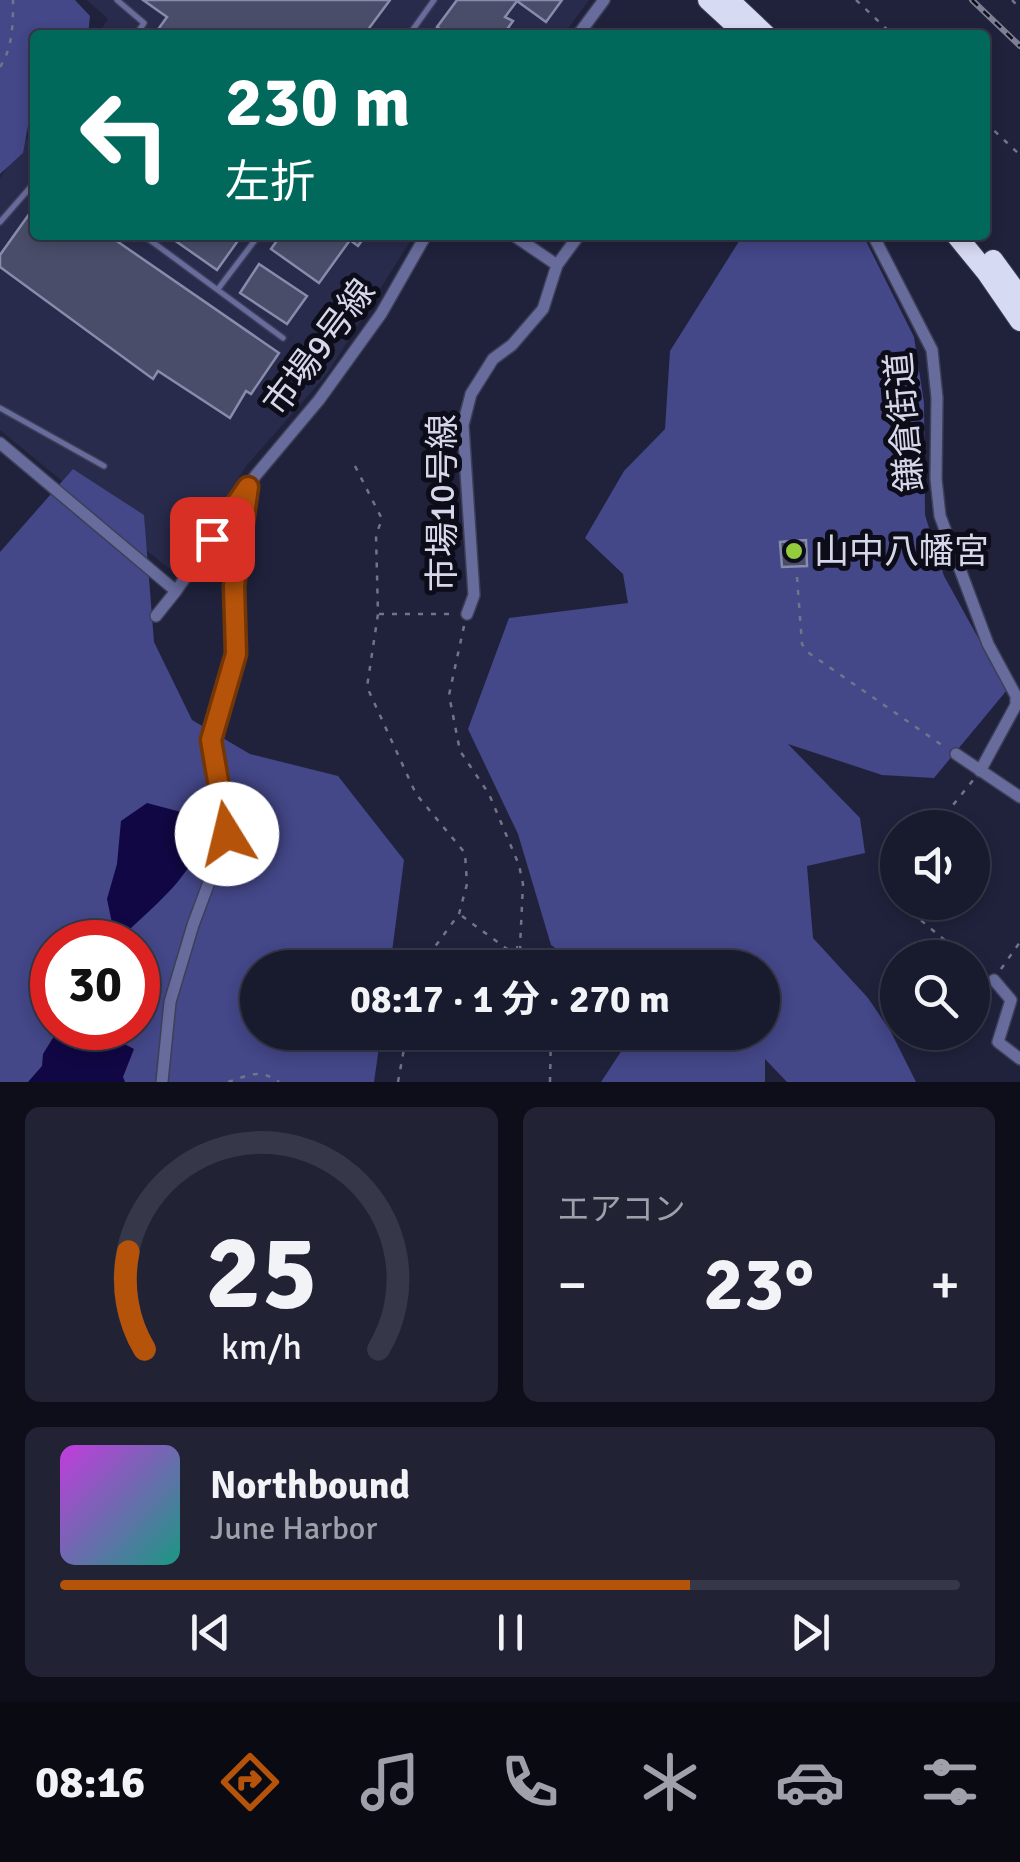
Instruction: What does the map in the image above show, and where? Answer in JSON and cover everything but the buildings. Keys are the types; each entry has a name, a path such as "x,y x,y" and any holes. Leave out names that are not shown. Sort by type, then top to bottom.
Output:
{"highway":[{"path":"708,0 741,30"},
{"path":"729,0 761,30"},
{"path":"960,240 1020,322"},
{"path":"976,240 1020,297"}],"street":[{"path":"582,30 604,0"},
{"name":"市場9号線","path":"156,616 248,487 319,400 381,314 423,240"},
{"path":"520,240 557,265"},
{"name":"市場10号線","path":"467,614 474,596 463,425 471,394 492,359 512,346 543,309 557,265 575,240"},
{"name":"鎌倉街道","path":"876,240 932,350 940,516 988,644 1016,696 1016,705 980,771"},
{"path":"0,443 176,591"},
{"path":"162,1082 170,1002 227,834 211,740 236,654 234,586 248,487"},
{"path":"956,754 1020,797"},
{"path":"994,980 1011,1000 998,1042 1020,1059"}],"lane":[{"path":"117,0 144,23 139,30"},
{"path":"413,30 434,0"},
{"path":"0,222 30,188"},
{"path":"150,240 282,338"},
{"path":"218,289 255,240"},
{"path":"0,408 104,466"}],"path":[{"path":"0,68 13,32 13,0"},
{"path":"856,0 889,30"},
{"path":"1012,0 1020,8"},
{"path":"990,127 1020,155"},
{"path":"355,466 382,518 376,535 378,614 367,687 416,794 465,853 467,884 460,914 433,950"},
{"path":"797,577 802,644 806,650 956,754"},
{"path":"378,614 467,614"},
{"name":"市場10号線","path":"467,614 449,695 460,751 489,794 519,865 523,884 521,950"},
{"path":"950,810 980,771"},
{"path":"460,914 507,949 520,947"},
{"path":"921,920 944,940"},
{"path":"990,977 994,980 1020,942"},
{"path":"398,1082 404,1050"},
{"path":"550,1082 551,1050"},
{"path":"228,1082 258,1072 279,1082"}],"shaded area":[{"path":"0,0 75,0 90,16 89,30 30,30 30,115 23,153 0,174"},
{"path":"87,0 589,0 567,30 100,30 108,19"},
{"path":"30,134 30,240 411,240 327,374 246,466 178,576 0,430 0,178"},
{"path":"740,240 866,240 914,337 924,403 925,515 944,576 1007,690 934,778 882,775 788,744 860,818 865,853 807,866 813,938 880,1016 880,1050 900,1050 916,1082 787,1082 765,1059 765,1082 601,1082 622,1050 780,1050 780,950 558,950 551,945 518,834 468,729 509,618 628,603 623,574 585,538 624,471 665,429 670,351"},
{"path":"73,469 144,515 154,642 192,720 250,754 338,776 404,860 392,950 240,950 240,1050 379,1050 374,1082 0,1082 0,552"},
{"path":"147,803 211,820 187,870 139,920 111,920 107,899 117,864 121,821"},
{"path":"45,1050 134,1050 123,1077 125,1082 28,1082 42,1066"}],"railway":[{"path":"972,0 1020,46"}],"place":[{"name":"山中八幡宮","path":"794,551"}],"route":[{"path":"212,539 248,487 234,586 236,654 211,740 227,834"}]}
